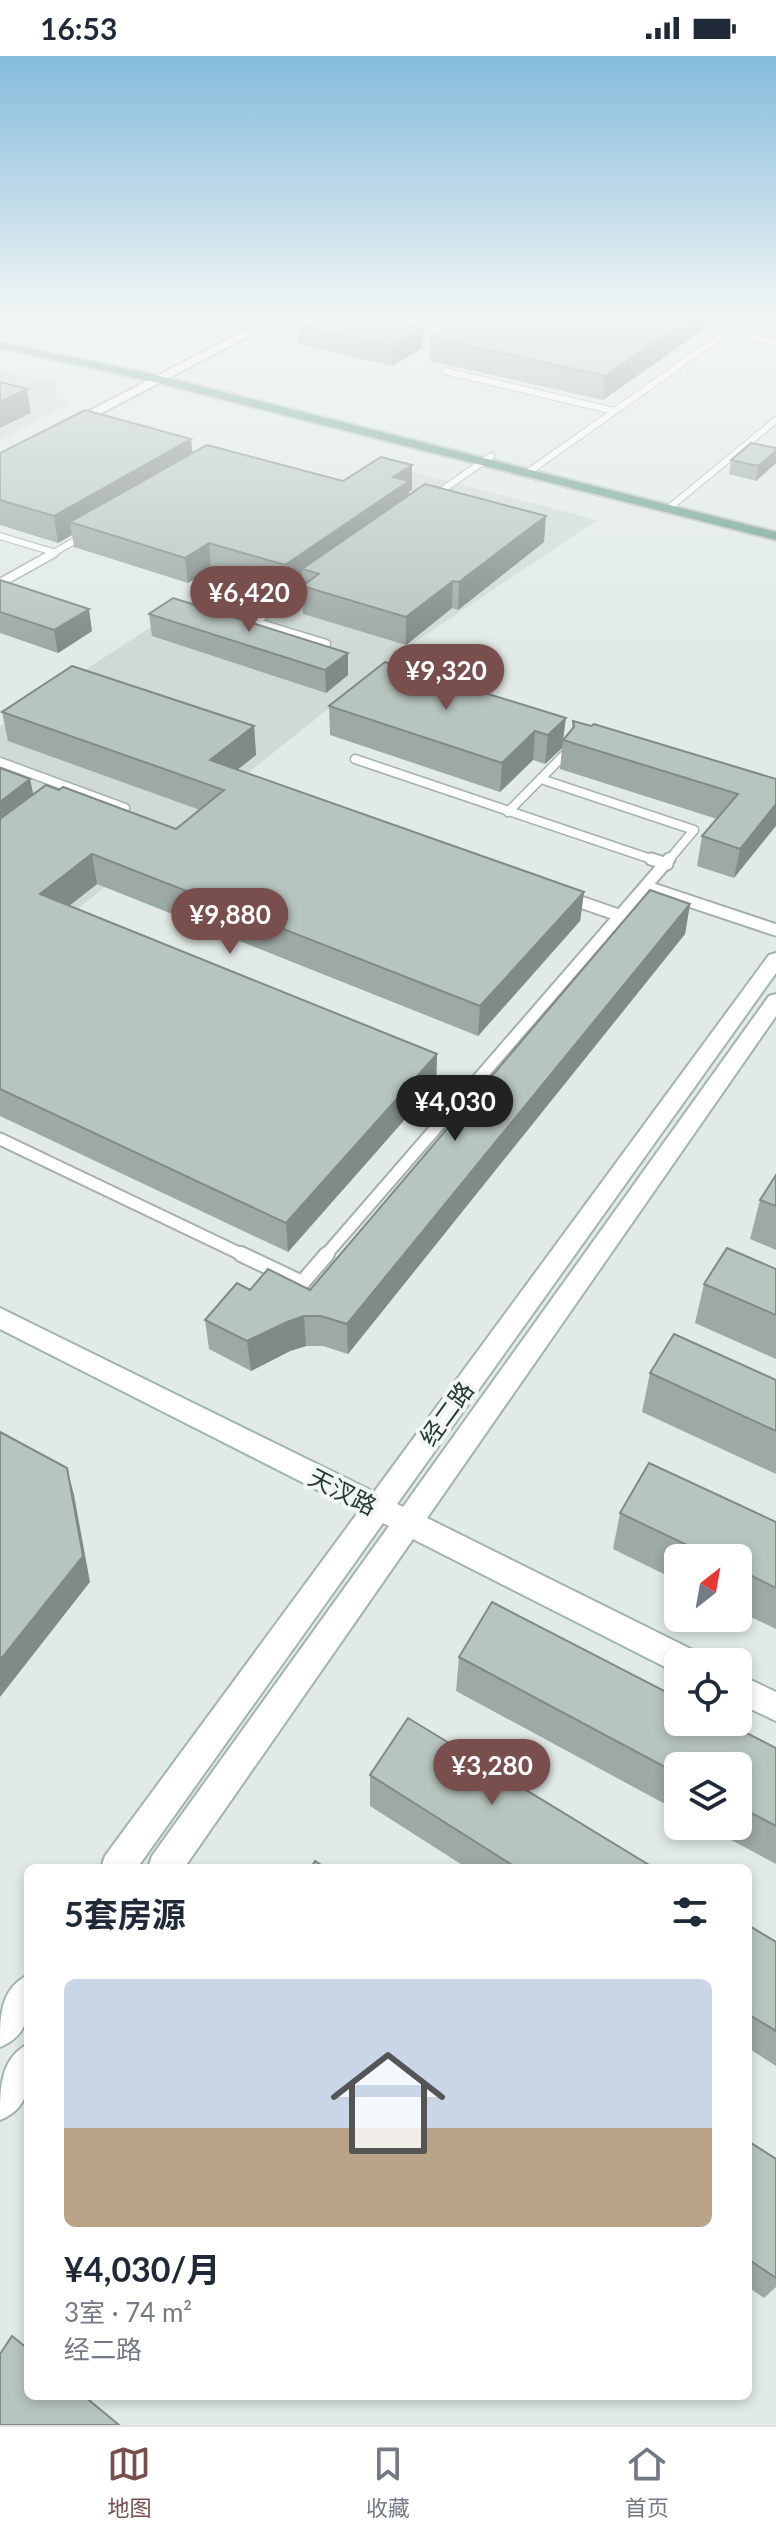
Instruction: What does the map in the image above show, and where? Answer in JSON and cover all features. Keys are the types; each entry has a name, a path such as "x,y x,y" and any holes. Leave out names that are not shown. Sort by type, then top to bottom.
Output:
{"main road":[{"path":"363,428 776,528"},
{"path":"673,505 776,536"}],"street":[{"path":"56,431 63,428"},
{"name":"经二路","path":"120,1864 776,959"},
{"name":"经二路","path":"167,1864 776,1001"},
{"name":"天汊路","path":"0,1318 664,1651"},
{"path":"752,1695 776,1707"},
{"path":"0,2030 24,1997"},
{"path":"0,2102 24,2068"}],"lane":[{"path":"532,470 591,428"},
{"path":"673,505 767,428"},
{"path":"419,506 487,459"},
{"path":"0,583 95,529"},
{"path":"0,536 53,552"},
{"path":"318,577 254,622 326,644"},
{"path":"508,812 565,754"},
{"path":"355,759 667,864"},
{"path":"0,762 125,808"},
{"path":"0,1139 302,1283 694,830 541,779"},
{"path":"61,798 73,789"},
{"path":"647,887 776,930"},
{"path":"562,895 621,916"}],"shaded area":[{"path":"0,428 24,428 0,440"},
{"path":"394,467 597,520 397,654 0,971 0,726"}],"building":[{"path":"50,428 149,428 191,439 54,516 0,500 0,453"},
{"path":"751,443 776,448 776,451 758,466 731,460"},
{"path":"207,445 343,481 381,457 412,465 393,477 409,481 285,565 209,543 185,558 70,522"},
{"path":"425,484 546,516 459,582 453,581 406,617 302,586 319,574 302,569"},
{"path":"0,580 89,609 54,630 0,612"},
{"path":"173,598 348,653 325,670 149,614"},
{"path":"385,662 566,718 548,735 535,731 502,763 329,706"},
{"path":"72,666 254,726 210,760 584,892 480,1006 92,854 40,894 437,1054 286,1223 0,1089 0,819 46,785 59,790 63,787 176,829 224,790 2,712"},
{"path":"573,721 591,726 594,724 776,779 776,804 740,849 702,836 738,794 563,740 574,727"},
{"path":"0,768 30,779 0,802"},
{"path":"650,890 690,904 347,1324 321,1316 304,1316 247,1341 205,1320 237,1283 250,1290 268,1269 310,1290"},
{"path":"776,1175 776,1206 760,1200"},
{"path":"727,1248 776,1269 776,1315 704,1284"},
{"path":"674,1334 776,1380 776,1431 650,1373"},
{"path":"0,1432 67,1468 83,1556 0,1660"},
{"path":"649,1463 776,1522 776,1588 752,1576 752,1544 685,1544 620,1513"},
{"path":"492,1602 664,1691 664,1736 752,1736 776,1748 776,1826 752,1813 752,1752 664,1752 664,1767 459,1657"},
{"path":"408,1718 647,1864 511,1864 370,1775"},
{"path":"752,1927 776,1942 776,2031 752,2016"},
{"path":"752,2144 776,2159 776,2278 752,2262"},
{"path":"12,2336 24,2346 24,2400 89,2400 119,2425 0,2425 0,2354"}]}
